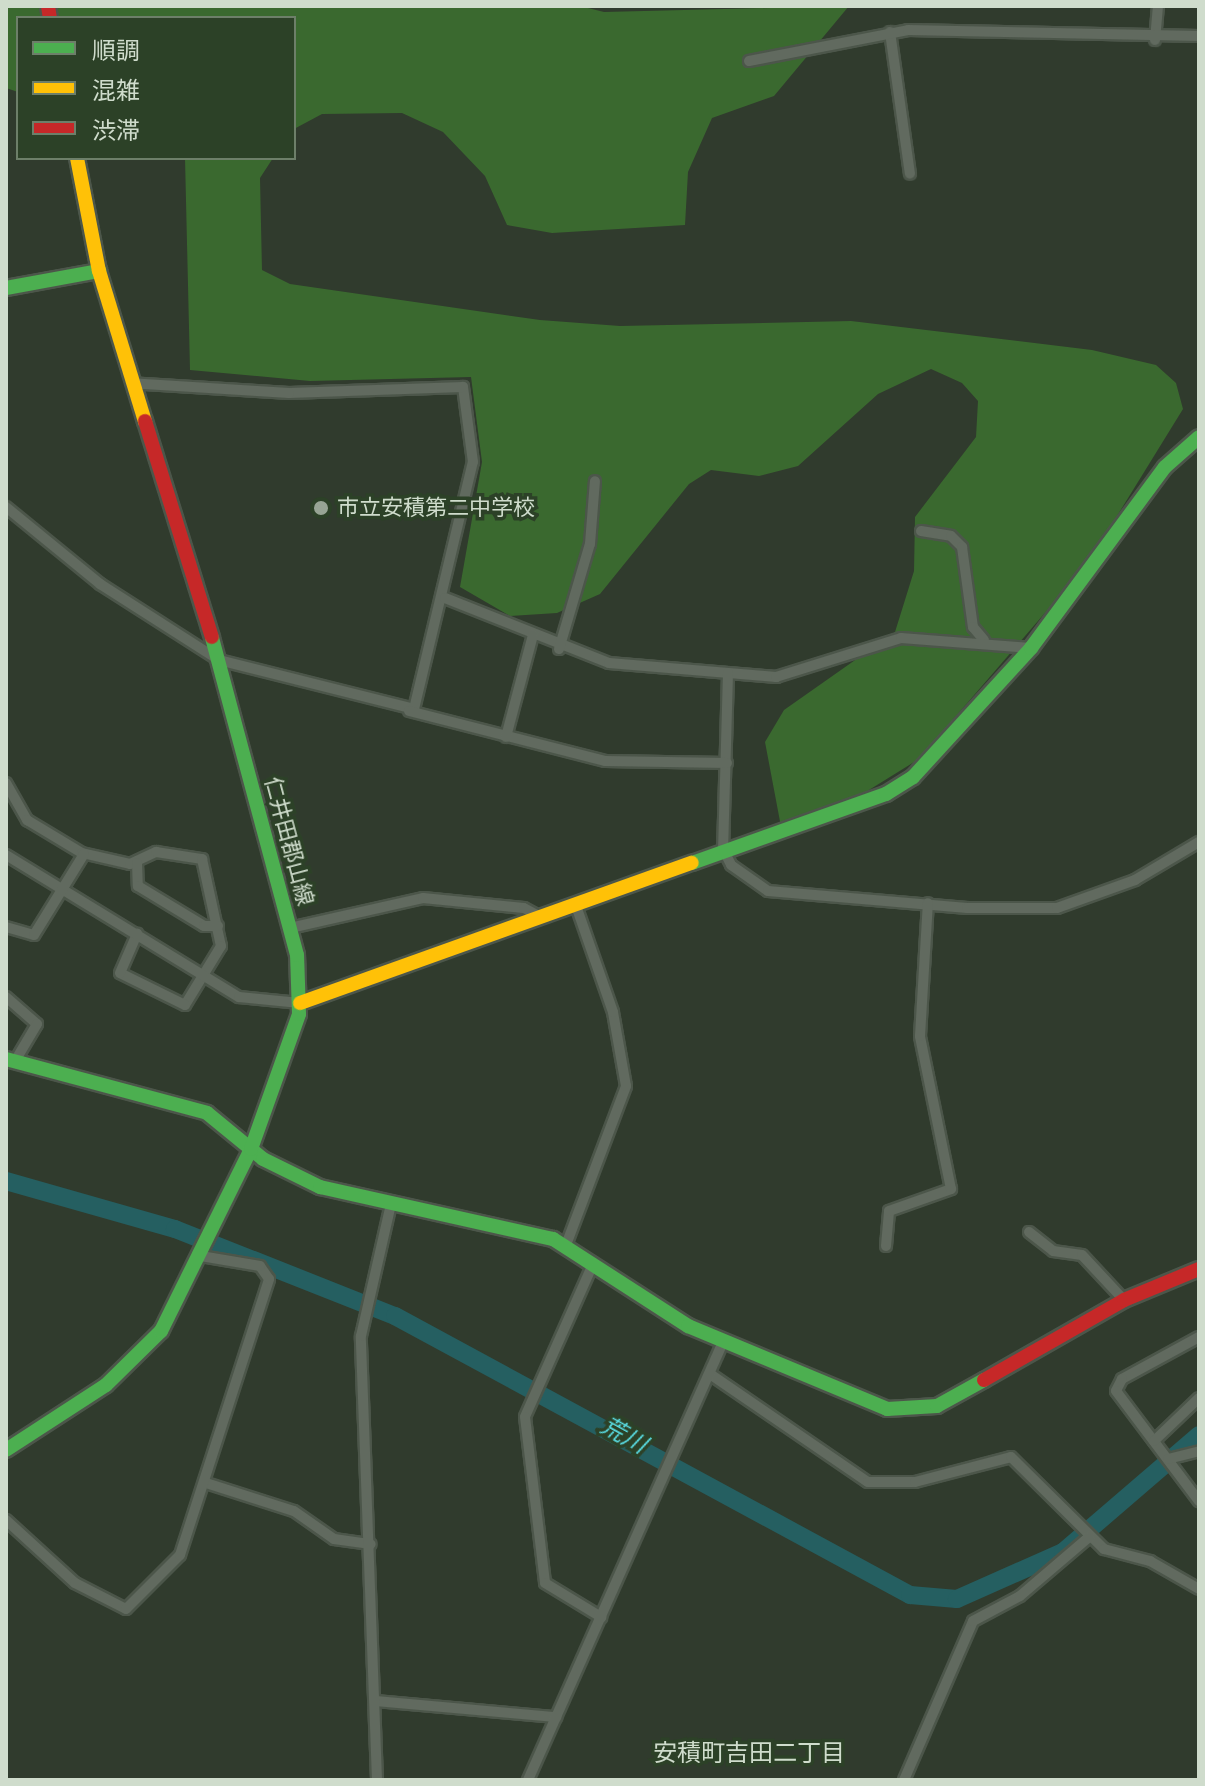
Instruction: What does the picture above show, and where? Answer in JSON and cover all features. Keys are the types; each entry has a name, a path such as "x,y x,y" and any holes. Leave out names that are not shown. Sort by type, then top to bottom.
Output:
{"street":[{"path":"1155,40 1158,6"},
{"path":"890,32 910,174"},
{"path":"749,61 890,32 1155,40 1199,36"},
{"name":"仁井田郡山線","path":"6,1450 106,1385 148,1346 201,1256 251,1149 293,1047 300,1003 290,928 219,660 99,271 77,160"},
{"path":"6,288 99,271"},
{"path":"132,383 289,393 463,387 473,462 445,598 409,711"},
{"path":"6,855 248,1000 300,1003 329,998 575,903 886,794 913,777 1031,648 1165,467 1199,437"},
{"path":"559,649 590,544 595,481"},
{"path":"6,507 100,584 219,660 605,761 727,763"},
{"path":"921,531 951,536 962,547 973,627 984,640"},
{"path":"445,598 559,649 609,663 783,675 901,638 984,640 1031,648"},
{"path":"506,737 533,635"},
{"path":"728,673 723,849 731,865 768,891 928,903 1057,908 1135,880 1199,842"},
{"path":"6,783 27,820 84,854 137,863 156,852 202,859 221,946 181,1006 123,976 119,964 137,934"},
{"path":"6,927 32,936 84,854"},
{"path":"137,863 138,886 204,926 218,926"},
{"path":"290,928 423,898 524,908 540,917"},
{"path":"566,1245 626,1086 613,1012 575,903"},
{"path":"886,1246 889,1211 951,1189 920,1036 928,903"},
{"path":"6,997 37,1024 11,1060 207,1113 251,1149 320,1187 566,1245 657,1310 852,1398 915,1411 950,1400 1124,1300 1199,1269"},
{"path":"377,1780 362,1331 391,1204"},
{"path":"1029,1232 1053,1251 1082,1255 1124,1300"},
{"path":"6,1520 83,1588 130,1610 183,1551 269,1274 201,1256"},
{"path":"593,1264 525,1417 543,1578 562,1600 601,1617"},
{"path":"1199,1337 1120,1381 1116,1392 1199,1501"},
{"path":"528,1780 723,1342"},
{"path":"710,1374 868,1482 915,1482 1009,1456 1089,1537 1199,1589"},
{"path":"1154,1441 1199,1398"},
{"path":"1168,1459 1199,1451"},
{"path":"206,1483 294,1511 334,1539 371,1544"},
{"path":"904,1780 973,1621 1020,1596 1089,1537"},
{"path":"375,1701 556,1717"}],"green space":[{"path":"6,6 580,6 604,12 849,6 774,96 712,118 688,172 685,225 552,233 507,225 485,176 443,132 402,113 322,114 296,128 296,16 16,16 16,91 6,88"},
{"path":"185,160 272,160 260,178 262,270 290,284 540,320 620,326 851,321 1092,350 1156,365 1176,383 1183,409 1088,563 919,759 806,829 782,832 765,742 784,710 895,632 914,571 915,517 976,437 978,401 962,383 931,369 878,394 798,466 759,476 711,470 689,484 600,594 557,613 510,616 460,587 482,462 471,377 310,381 190,370"}],"waterway":[{"name":"荒川","path":"6,1181 175,1229 395,1316 910,1595 957,1599 1063,1552 1199,1435"}],"traffic: fast":[{"path":"6,288 99,271"},
{"path":"692,863 886,794 913,777 1031,648 1165,467 1199,437"},
{"path":"6,1450 106,1385 161,1331 251,1149 299,1014 297,955 212,637"},
{"path":"6,1059 207,1113 263,1159 320,1187 553,1239 688,1326 887,1409 937,1406 984,1380"}],"traffic: slow":[{"path":"77,160 99,271 145,421"},
{"path":"300,1003 692,863"}],"traffic: jam":[{"path":"48,6 50,16"},
{"path":"145,421 212,637"},
{"path":"984,1380 1124,1300 1199,1269"}],"place":[{"name":"市立安積第二中学校","path":"321,508"}],"district":[{"name":"安積町吉田二丁目","path":"749,1753"}]}
